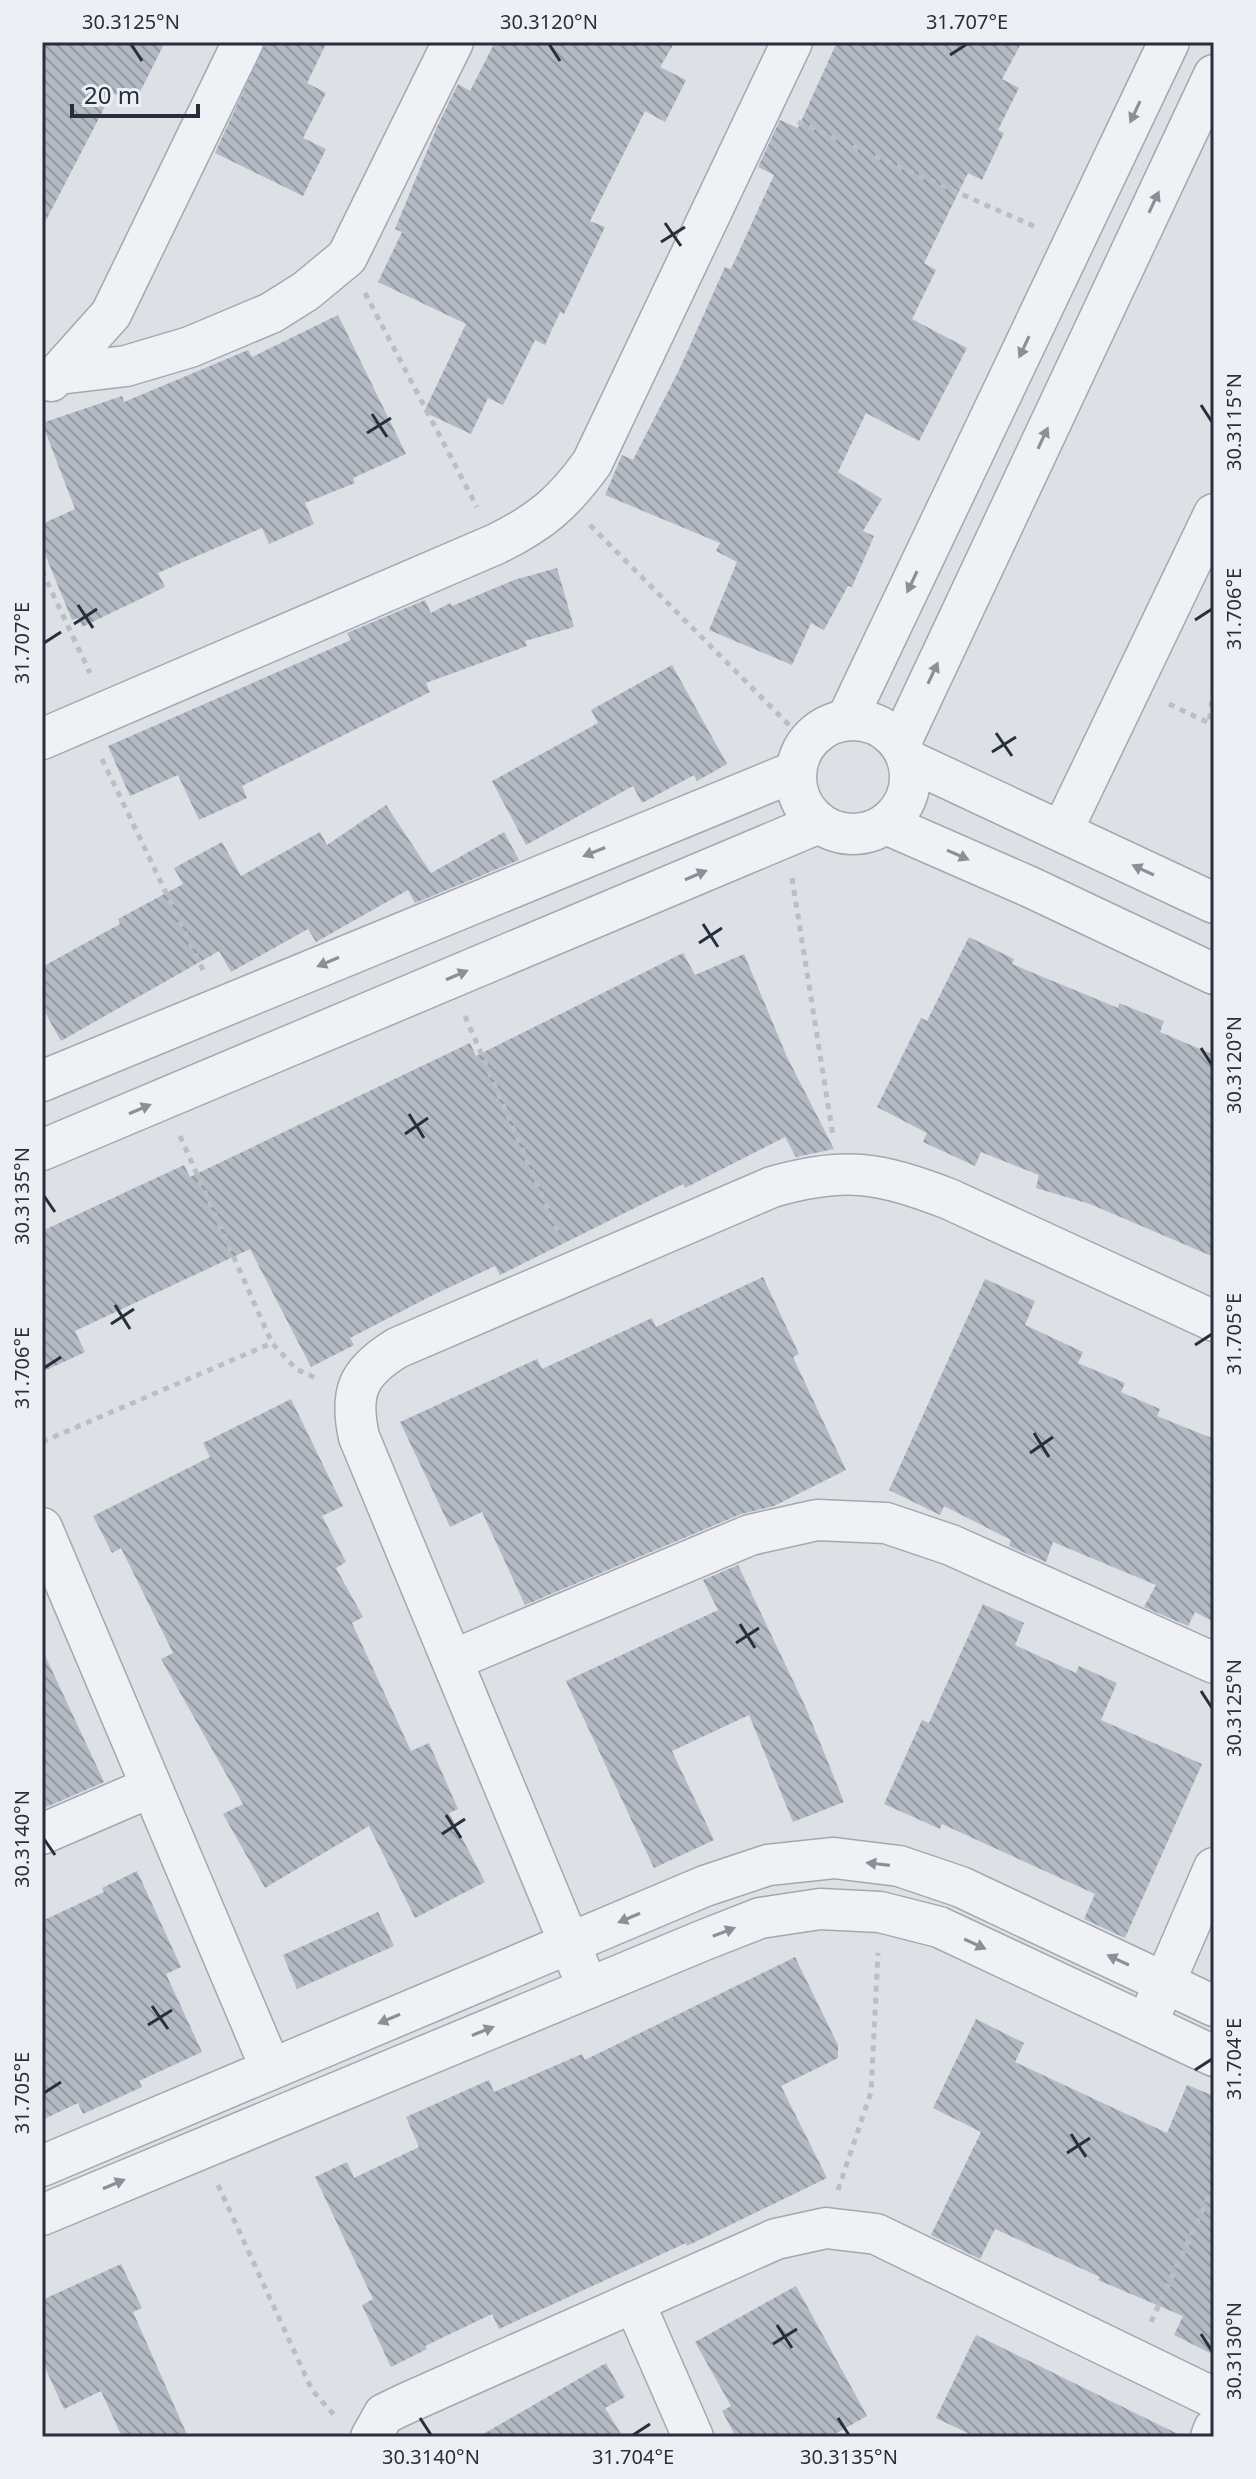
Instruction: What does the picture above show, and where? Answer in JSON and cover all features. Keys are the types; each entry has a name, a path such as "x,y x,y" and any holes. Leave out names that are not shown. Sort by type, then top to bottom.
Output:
{"street":[{"path":"51,381 111,314 243,42"},
{"path":"51,381 126,366 190,347 271,313 306,291 347,257 453,42"},
{"path":"42,739 496,544 533,526 565,500 592,463 792,42"},
{"path":"847,719 1169,42"},
{"path":"42,1150 802,830 853,834 886,824 908,795 904,752 1214,75"},
{"path":"1062,831 1214,514"},
{"path":"802,830 806,808 797,790 802,757 818,731 847,719 877,725 904,752 1214,903"},
{"path":"91,1130 54,1076 388,937 802,757"},
{"path":"886,824 1030,887 1214,974"},
{"path":"388,937 412,994"},
{"path":"588,1988 359,1437 354,1411 358,1384 374,1363 397,1348 772,1187 815,1175 839,1173 860,1173 904,1182 949,1199 1214,1321"},
{"path":"453,1660 750,1535 817,1520 886,1523 951,1545 1214,1663"},
{"path":"42,1528 271,2069"},
{"path":"42,1834 151,1787"},
{"path":"42,2166 705,1886 768,1865 834,1858 899,1866 961,1887 1214,2006"},
{"path":"1147,2024 1214,1868"},
{"path":"42,2215 760,1918 820,1909 880,1912 939,1927 1214,2056"},
{"path":"371,2437 384,2414 776,2239 826,2228 876,2234 1214,2398"},
{"path":"634,2302 693,2437"},
{"path":"1211,2437 1214,2429"}],"path":[{"path":"761,105 1073,244"},
{"path":"347,257 496,544"},
{"path":"565,500 802,757"},
{"path":"42,571 96,716 221,1007"},
{"path":"1132,686 1209,723 1214,684"},
{"path":"802,830 839,1173"},
{"path":"449,979 575,1272"},
{"path":"163,1099 272,1343 296,1369 327,1382 358,1384"},
{"path":"42,1442 272,1343"},
{"path":"826,2228 871,2092 880,1912"},
{"path":"200,2148 312,2390 329,2412 371,2437"},
{"path":"1134,2360 1214,2185"}],"building":[{"path":"42,42 165,42 134,104 112,93 42,228"},
{"path":"266,42 327,42 307,83 326,93 303,138 326,149 303,196 215,153"},
{"path":"495,42 675,42 660,67 686,80 665,122 645,111 590,221 605,227 564,314 560,312 545,345 535,340 503,405 488,398 471,434 424,412 466,324 378,282 402,232 395,229 437,127 458,84 470,91"},
{"path":"837,42 1022,42 1002,79 1019,88 998,130 1004,133 982,180 968,173 924,263 936,270 912,319 967,348 919,441 866,413 838,472 882,499 863,531 874,536 852,587 848,586 824,630 811,623 792,665 709,630 737,562 716,551 720,543 605,495 622,455 633,460 679,370 725,267 731,269 774,175 758,167 780,120 798,128"},
{"path":"338,315 406,454 353,478 355,483 305,503 314,524 269,544 262,528 158,573 165,587 82,627 79,618 72,620 42,547 42,524 75,509 42,423 122,396 124,402 248,350 252,357"},
{"path":"557,568 574,627 525,641 527,646 426,683 430,692 242,786 247,798 199,820 178,775 130,796 108,746 351,640 347,633 425,600 431,613 514,580"},
{"path":"672,665 727,764 697,781 694,775 642,803 633,786 526,845 492,781 598,723 591,710"},
{"path":"386,805 431,873 504,832 519,860 415,903 408,890 316,942 308,929 231,972 219,951 61,1041 42,1007 42,967 120,924 118,919 183,884 174,868 222,842 241,876 320,832 327,845"},
{"path":"969,937 1014,959 1012,964 1118,1008 1119,1003 1164,1021 1160,1032 1214,1055 1214,1257 1090,1204 1036,1188 1039,1175 981,1152 975,1166 923,1142 927,1133 877,1107 921,1018 927,1021"},
{"path":"683,953 695,975 744,954 787,1057 834,1149 796,1157 785,1137 500,1275 495,1266 433,1295 350,1338 354,1345 311,1367 250,1249 75,1331 85,1352 42,1372 42,1231 184,1165 190,1177 470,1043 476,1056"},
{"path":"763,1277 799,1354 793,1357 846,1470 774,1506 741,1514 525,1605 482,1512 450,1527 400,1422 537,1359 542,1369 652,1318 656,1327"},
{"path":"985,1279 1035,1301 1025,1325 1083,1352 1078,1363 1125,1383 1121,1392 1160,1409 1157,1416 1214,1439 1214,1622 1195,1612 1188,1626 1144,1607 1156,1585 1053,1542 1046,1562 1009,1546 1011,1540 944,1506 940,1515 889,1490"},
{"path":"291,1399 343,1506 322,1516 346,1562 336,1568 363,1617 352,1623 411,1751 429,1743 458,1809 449,1813 485,1882 415,1918 369,1826 265,1888 223,1814 243,1804 161,1659 173,1653 121,1548 112,1553 93,1516 210,1457 203,1443"},
{"path":"738,1565 806,1708 844,1802 793,1822 749,1715 672,1751 714,1840 654,1868 566,1681 718,1610 703,1580"},
{"path":"983,1604 1024,1623 1015,1645 1076,1673 1079,1666 1117,1683 1101,1720 1202,1764 1125,1938 1084,1919 1095,1894 942,1824 940,1829 884,1804 922,1720 929,1723"},
{"path":"42,1649 104,1782 42,1809"},
{"path":"137,1871 181,1967 166,1974 202,2052 139,2081 142,2087 83,2114 78,2103 42,2120 42,1921 104,1892 102,1888"},
{"path":"378,1912 394,1946 297,1989 283,1955"},
{"path":"795,1957 838,2045 838,2058 781,2086 827,2178 687,2246 686,2243 499,2329 492,2314 425,2346 427,2349 391,2367 362,2305 373,2299 315,2177 347,2162 354,2178 419,2147 406,2117 489,2080 494,2092 582,2054 585,2060"},
{"path":"976,2019 1024,2043 1015,2062 1167,2133 1187,2085 1214,2096 1214,2355 1174,2335 1183,2316 1098,2280 1100,2277 995,2229 980,2259 931,2235 981,2132 933,2108"},
{"path":"121,2264 142,2308 133,2312 188,2437 122,2437 101,2391 64,2409 42,2361 42,2300"},
{"path":"796,2286 867,2416 830,2437 736,2437 722,2411 731,2406 695,2342"},
{"path":"976,2335 1184,2437 976,2437 936,2418"},
{"path":"606,2363 625,2397 605,2408 623,2437 478,2437"}]}
